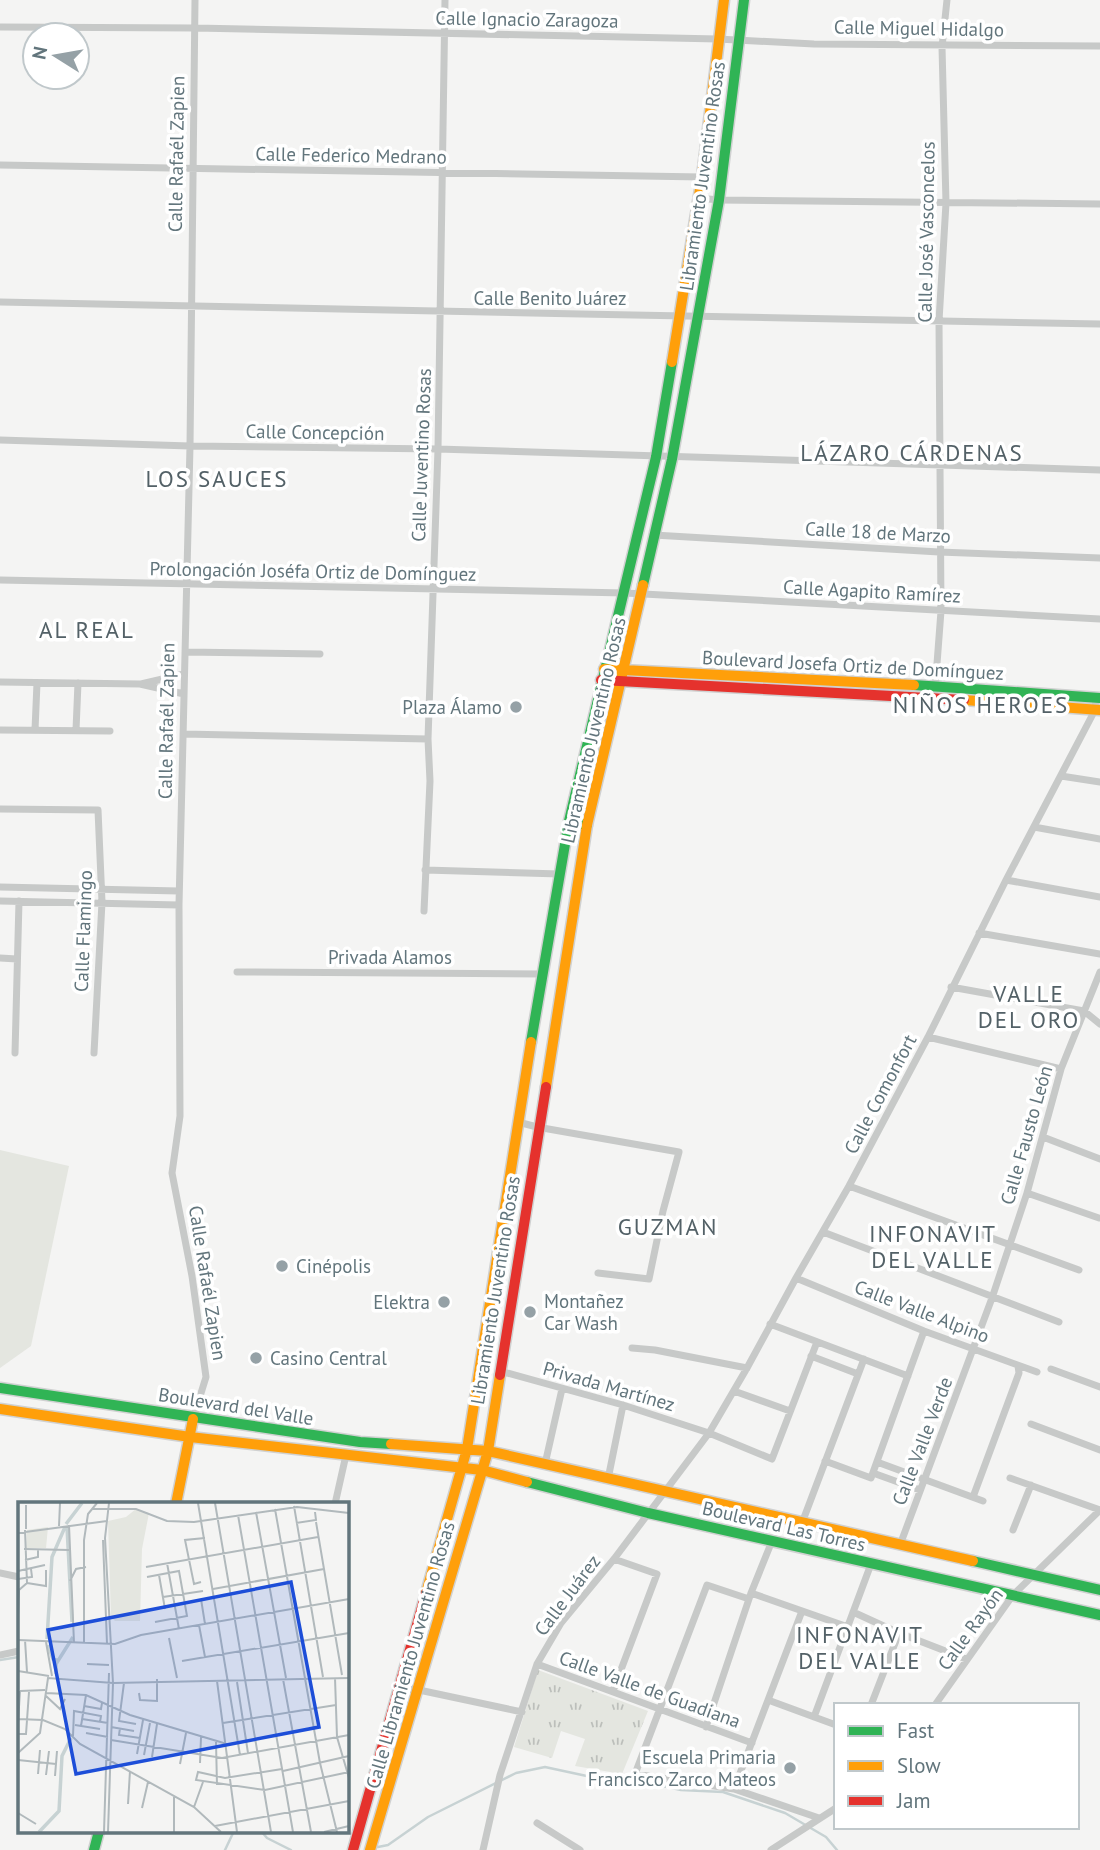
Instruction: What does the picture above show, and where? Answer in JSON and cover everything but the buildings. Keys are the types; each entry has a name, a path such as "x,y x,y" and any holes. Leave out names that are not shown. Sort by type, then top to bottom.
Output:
{"main road":[{"name":"Libramiento Juventino Rosas","path":"462,1468 569,821 656,457 702,177 724,0"},
{"name":"Libramiento Juventino Rosas","path":"482,1470 488,1451 537,1127 587,825 672,458 719,200 744,0"},
{"name":"Boulevard Josefa Ortiz de Domínguez","path":"604,669 1098,697"},
{"name":"Boulevard Josefa Ortiz de Domínguez","path":"601,680 935,698 1098,710"},
{"path":"569,821 587,825"},
{"name":"Boulevard del Valle","path":"0,1388 360,1442 467,1449"},
{"path":"70,1419 73,1399"},
{"name":"Boulevard del Valle","path":"0,1409 190,1437 462,1468"},
{"name":"Calle Rafaél Zapien","path":"190,1437 193,1419"},
{"path":"281,1446 297,1432"},
{"path":"176,1502 190,1437"},
{"name":"Boulevard Las Torres","path":"467,1449 488,1451 1100,1590"},
{"name":"Boulevard Las Torres","path":"462,1468 482,1470 648,1513 1100,1615"},
{"name":"Calle Libramiento Juventino Rosas","path":"353,1850 462,1468"},
{"name":"Calle Libramiento Juventino Rosas","path":"370,1850 482,1470"},
{"path":"94,1850 99,1832"}],"street":[{"name":"Calle Rafaél Zapien","path":"193,1419 205,1377 192,1276 172,1174 180,1116 178,905 190,446 195,0"},
{"name":"Calle Juventino Rosas","path":"424,911 430,781 428,739 438,449 446,0"},
{"name":"Calle José Vasconcelos","path":"935,698 940,611 939,321 946,202 942,47 947,0"},
{"name":"Calle Ignacio Zaragoza","path":"0,27 195,28 738,40"},
{"name":"Calle Miguel Hidalgo","path":"738,40 942,47 1100,46"},
{"name":"Calle Federico Medrano","path":"0,165 702,177"},
{"path":"698,198 1100,204"},
{"name":"Calle Benito Juárez","path":"0,302 440,313 1100,324"},
{"name":"Calle Concepción","path":"0,440 438,449 1100,470"},
{"name":"Calle 18 de Marzo","path":"654,535 939,552 1100,558"},
{"name":"Prolongación Joséfa Ortiz de Domínguez","path":"0,580 642,594"},
{"name":"Calle Agapito Ramírez","path":"642,594 1100,619"},
{"path":"185,652 320,654"},
{"path":"140,684 184,674"},
{"path":"0,682 140,684 184,694"},
{"path":"35,730 37,683"},
{"path":"76,730 78,683"},
{"name":"Calle Comonfort","path":"664,1491 709,1433 849,1186 928,1037 1006,880 1098,710 1098,697"},
{"path":"0,730 110,731"},
{"path":"183,734 428,739"},
{"path":"1061,776 1100,782"},
{"name":"Calle Flamingo","path":"0,809 98,810 102,902 94,1053"},
{"path":"1034,827 1100,839"},
{"path":"425,870 559,874"},
{"path":"1006,880 1100,897"},
{"path":"0,887 179,891"},
{"path":"0,901 178,905"},
{"path":"15,1053 19,901"},
{"path":"979,933 1100,954"},
{"path":"0,958 17,959"},
{"name":"Privada Alamos","path":"237,972 542,974"},
{"name":"Calle Fausto León","path":"974,1349 1027,1193 1061,1069 1100,972"},
{"path":"951,987 1084,1011 1100,1024"},
{"path":"928,1037 1061,1069"},
{"path":"518,1122 679,1152 649,1279 598,1273"},
{"path":"1043,1137 1100,1157"},
{"path":"849,1186 1009,1247 1079,1270"},
{"path":"1027,1193 1099,1218"},
{"path":"823,1232 1059,1322"},
{"name":"Calle Valle Alpino","path":"796,1278 925,1331 1037,1372"},
{"path":"770,1324 908,1376"},
{"path":"872,1475 925,1331"},
{"path":"734,1391 790,1411 817,1342"},
{"path":"632,1348 747,1368"},
{"name":"Calle Valle Verde","path":"900,1545 974,1349"},
{"path":"811,1356 858,1374"},
{"path":"802,1523 864,1359"},
{"path":"973,1497 1019,1373 1018,1366"},
{"path":"1051,1370 1100,1387"},
{"name":"Privada Martínez","path":"500,1371 623,1405 709,1433 772,1459 790,1411"},
{"path":"545,1464 562,1389"},
{"path":"608,1479 623,1405"},
{"path":"1031,1424 1100,1450"},
{"path":"335,1502 346,1455"},
{"path":"825,1461 920,1490"},
{"path":"877,1462 983,1501"},
{"path":"1010,1478 1100,1510"},
{"path":"1013,1530 1031,1485"},
{"name":"Calle Juárez","path":"483,1850 499,1775 537,1664 561,1623 614,1559 664,1491"},
{"name":"Calle Rayón","path":"937,1703 1013,1595 1100,1510"},
{"path":"706,1727 750,1596 772,1541"},
{"path":"613,1691 657,1574 614,1559"},
{"path":"814,1717 871,1564"},
{"path":"0,1573 18,1577"},
{"path":"816,1820 734,1789 635,1773 707,1585 802,1611 848,1627"},
{"path":"734,1789 802,1611"},
{"path":"853,1612 966,1659"},
{"path":"873,1703 899,1633"},
{"path":"0,1655 18,1651"},
{"name":"Calle Valle de Guadiana","path":"537,1664 752,1743"},
{"path":"398,1688 522,1712"},
{"path":"768,1700 834,1724"},
{"path":"771,1850 834,1809"},
{"path":"537,1823 580,1850"}],"green space":[{"path":"0,1150 69,1166 31,1346 0,1368"},
{"path":"538,1670 648,1711 622,1774 575,1766 585,1739 561,1731 552,1758 514,1747"}],"waterway":[{"path":"0,1660 18,1657"},
{"path":"378,1847 388,1845 428,1817 516,1773 545,1767 596,1778 639,1781 681,1790 723,1792 785,1813 826,1837 837,1850"},
{"path":"225,1850 234,1832"},
{"path":"262,1832 267,1838 291,1850"}],"traffic: fast":[{"path":"643,585 672,459 719,200 744,0"},
{"path":"531,1042 569,821 656,457 672,362"},
{"path":"914,685 1100,698"},
{"path":"569,821 587,825"},
{"path":"0,1388 360,1442 391,1444"},
{"path":"527,1482 648,1513 1100,1615"},
{"path":"973,1561 1100,1590"},
{"path":"94,1850 99,1832"}],"traffic: slow":[{"path":"672,362 702,177 724,0"},
{"path":"546,1087 587,825 643,585"},
{"path":"604,669 914,685"},
{"path":"964,700 1100,710"},
{"path":"426,1593 467,1449 531,1042"},
{"path":"370,1850 488,1451 500,1375"},
{"path":"0,1409 190,1437 482,1470 527,1482"},
{"path":"176,1502 193,1419"},
{"path":"391,1444 488,1451 973,1561"}],"traffic: jam":[{"path":"601,680 964,700"},
{"path":"500,1375 546,1087"},
{"path":"353,1850 426,1593"}],"place":[{"name":"Plaza Álamo","path":"516,707"},
{"name":"Cinépolis","path":"282,1266"},
{"name":"Elektra","path":"444,1302"},
{"name":"Montañez Car Wash","path":"530,1312"},
{"name":"Casino Central","path":"256,1358"},
{"name":"Escuela Primaria Francisco Zarco Mateos","path":"790,1768"}],"district":[{"name":"LÁZARO CÁRDENAS","path":"912,453"},
{"name":"LOS SAUCES","path":"217,479"},
{"name":"AL REAL","path":"87,630"},
{"name":"NIÑOS HEROES","path":"981,705"},
{"name":"VALLE DEL ORO","path":"1029,1007"},
{"name":"GUZMAN","path":"668,1227"},
{"name":"INFONAVIT DEL VALLE","path":"933,1247"},
{"name":"INFONAVIT DEL VALLE","path":"860,1648"}]}
